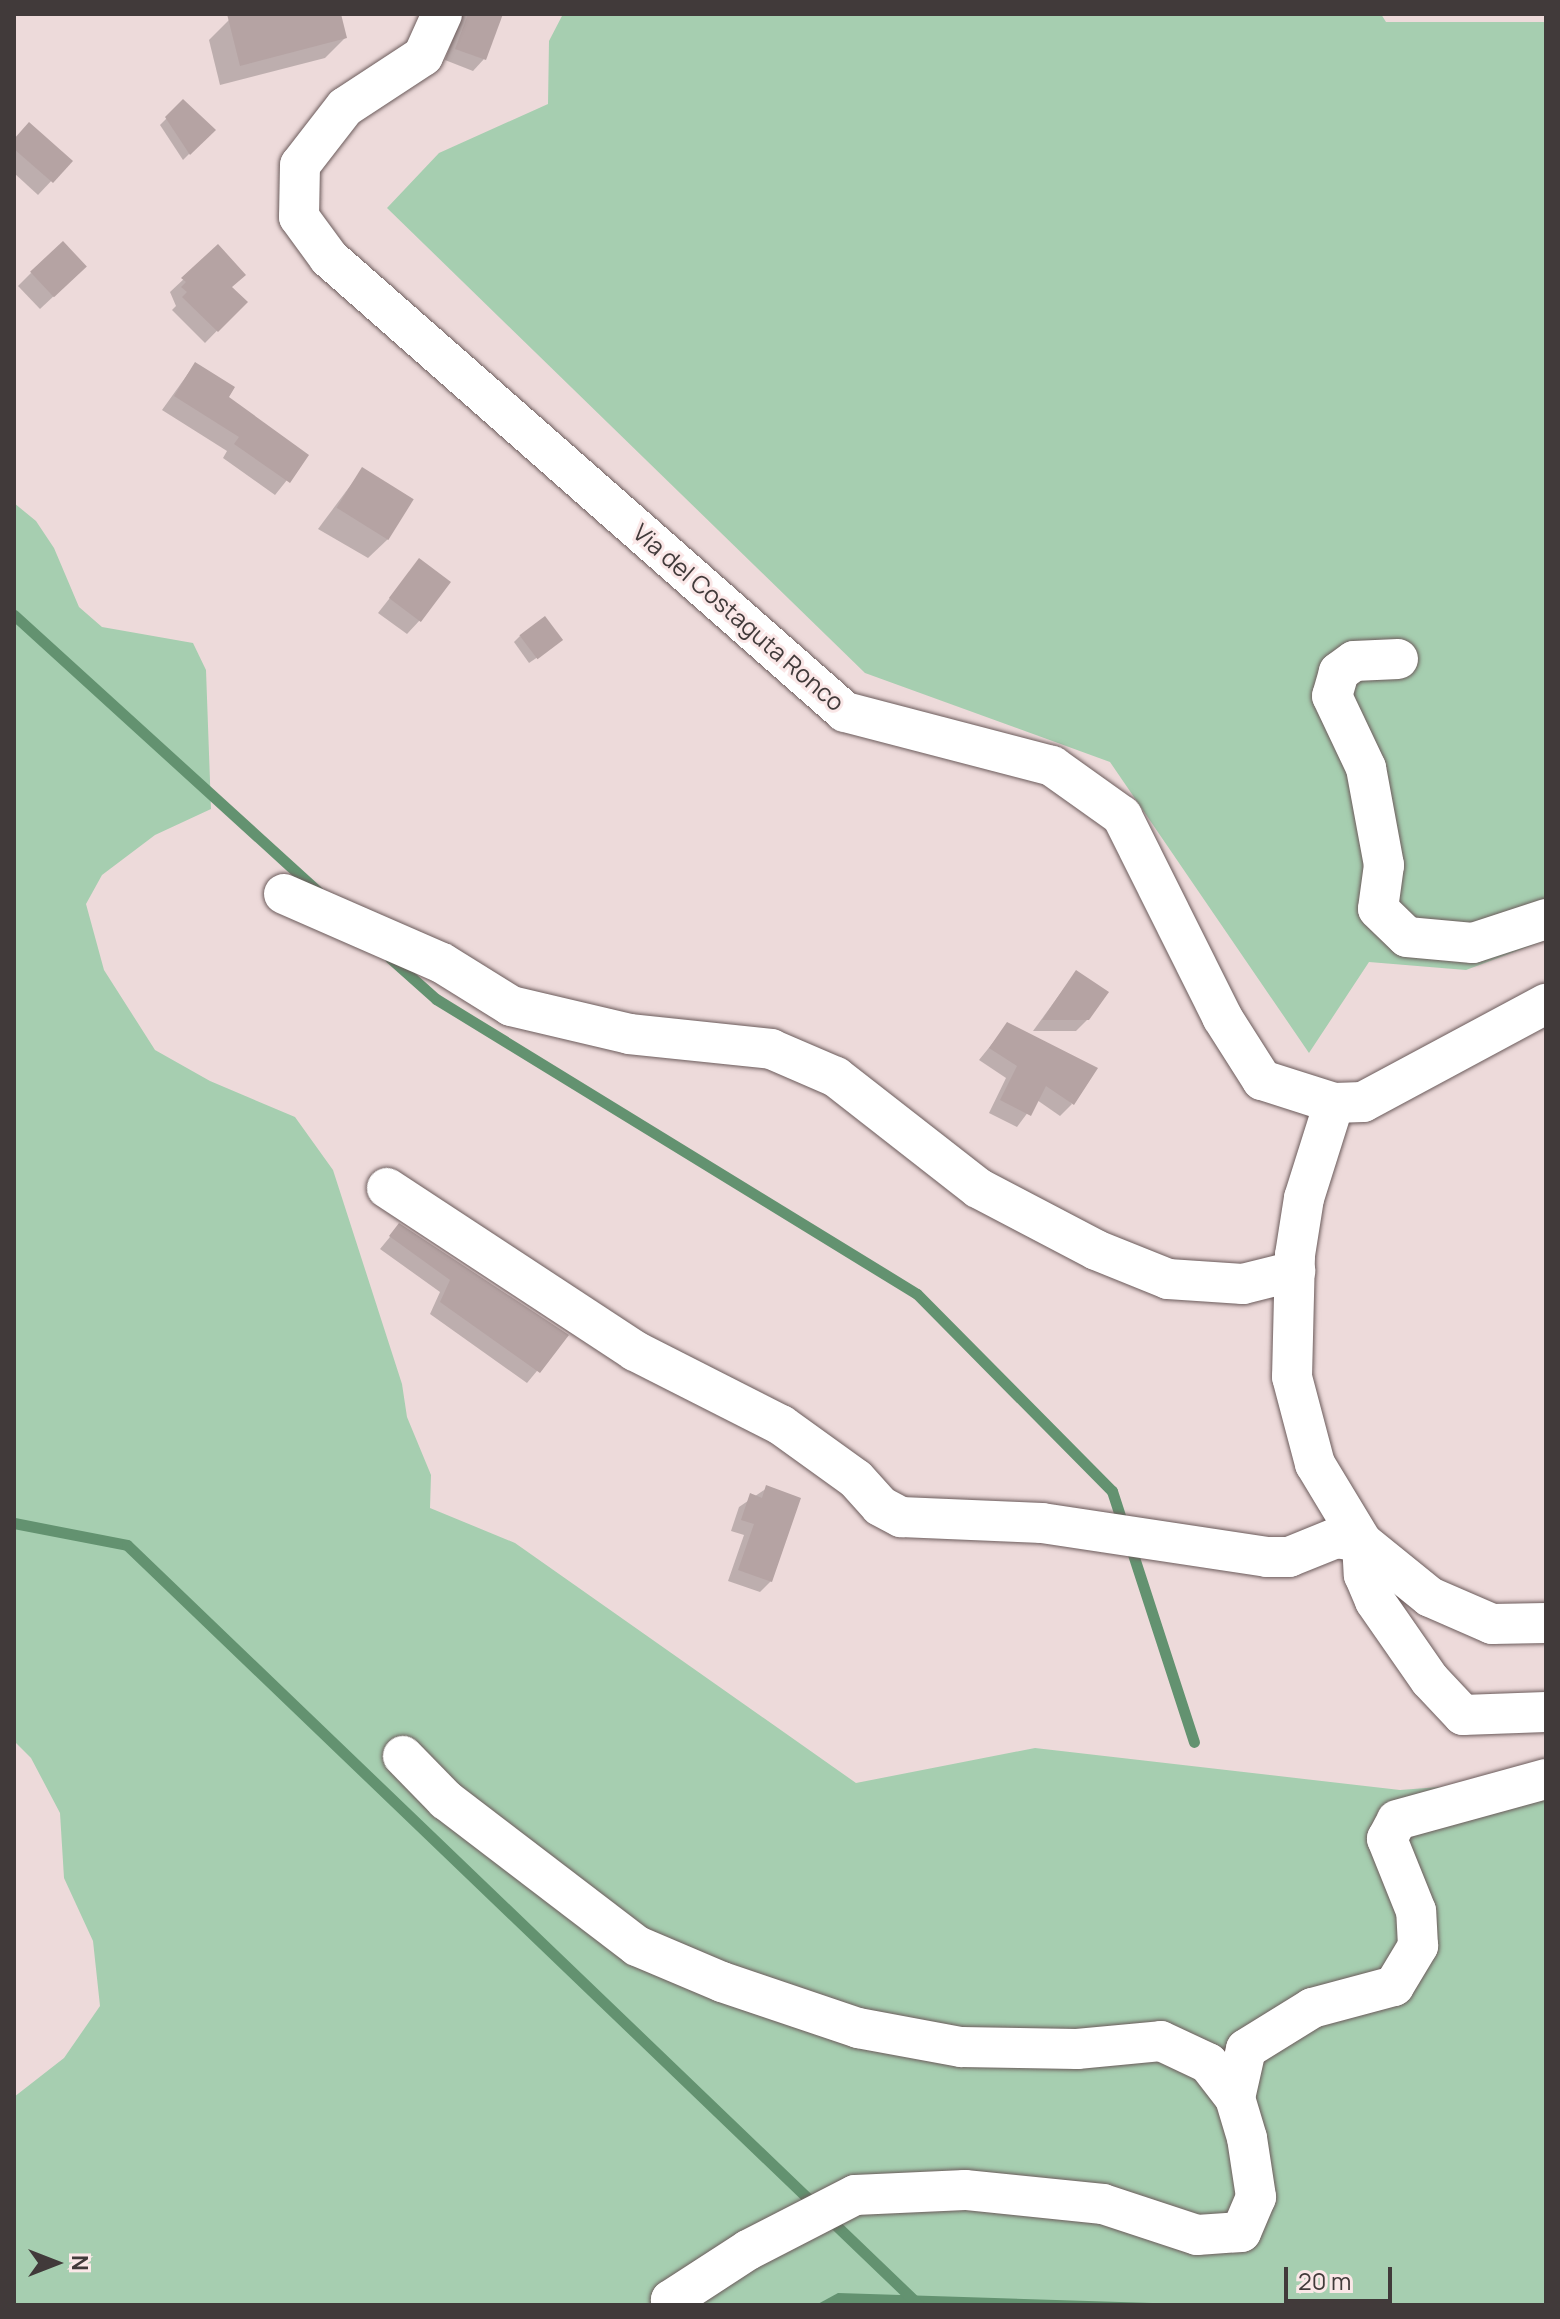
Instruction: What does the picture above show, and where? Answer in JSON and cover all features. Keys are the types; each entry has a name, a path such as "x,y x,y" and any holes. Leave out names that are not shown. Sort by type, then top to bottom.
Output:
{"street":[{"name":"Via del Costaguta Ronco","path":"442,14 423,56 345,107 300,165 299,217 329,258 845,712 1052,766 1122,816 1222,1017 1262,1080 1334,1103 1363,1102 1546,1004"},
{"path":"1398,659 1354,661 1339,672 1332,696 1366,768 1384,865 1378,909 1407,937 1473,943 1546,919"},
{"path":"284,894 442,963 511,1006 629,1034 771,1049 836,1077 978,1188 1096,1250 1168,1279 1243,1284 1295,1271"},
{"path":"1334,1103 1304,1198 1295,1271 1292,1377 1300,1421 1315,1464 1362,1542 1384,1565 1456,1612 1492,1624 1546,1623"},
{"path":"387,1188 635,1351 781,1425 856,1479 880,1506 901,1517 1042,1523 1267,1557 1289,1557 1336,1538 1362,1542"},
{"path":"1362,1542 1364,1575 1375,1601 1430,1680 1463,1715 1546,1712"},
{"path":"403,1756 446,1800 637,1946 722,1982 858,2028 961,2047 1077,2049 1161,2041 1208,2063 1235,2098 1247,2138 1256,2197 1241,2232 1197,2235 1103,2204 980,2191 855,2195 748,2250 671,2300 674,2305"},
{"path":"1235,2098 1246,2049 1312,2008 1394,1986 1418,1946 1416,1911 1387,1839 1397,1820 1546,1779"}],"shaded area":[{"path":"563,14 1381,14 1386,22 1546,22 1546,940 1466,970 1369,962 1309,1053 1110,762 865,673 387,208 439,153 548,104 549,41"},
{"path":"14,503 36,521 54,548 79,607 102,627 193,643 206,670 211,809 155,835 102,875 86,904 104,970 155,1050 210,1081 295,1117 333,1170 402,1384 407,1417 431,1475 430,1508 515,1543 856,1783 1035,1748 1400,1790 1546,1779 1546,2305 14,2305 14,2097 64,2058 100,2006 93,1941 64,1878 60,1813 31,1758 14,1741"},
{"path":"838,2293 1216,2305 816,2305"}],"building":[{"path":"227,14 341,14 347,38 240,66"},
{"path":"468,14 503,14 486,60 455,49"},
{"path":"183,99 216,130 190,155 165,117"},
{"path":"29,122 73,161 53,183 14,149 14,139"},
{"path":"63,241 87,267 54,297 30,272"},
{"path":"218,244 246,275 232,287 248,302 218,332 182,297 187,292 181,287 186,282 181,278"},
{"path":"195,362 235,387 229,397 309,455 290,483 234,444 239,437 174,396"},
{"path":"362,467 414,499 388,540 337,508"},
{"path":"419,558 451,582 421,622 389,598"},
{"path":"545,616 563,640 537,659 519,635"},
{"path":"1076,970 1109,992 1089,1020 1042,1020"},
{"path":"1007,1022 1098,1068 1074,1105 1046,1086 1031,1116 1000,1100 1017,1066 989,1048"},
{"path":"399,1223 569,1335 540,1373 440,1302 450,1280 389,1236"},
{"path":"766,1485 801,1498 772,1582 738,1570 754,1524 741,1520 750,1493 762,1498"}],"waterway":[{"path":"14,615 318,892"},
{"path":"390,958 436,999 917,1294 1112,1491 1124,1528"},
{"path":"14,1523 127,1545 919,2305"},
{"path":"1130,1545 1194,1742"}]}
